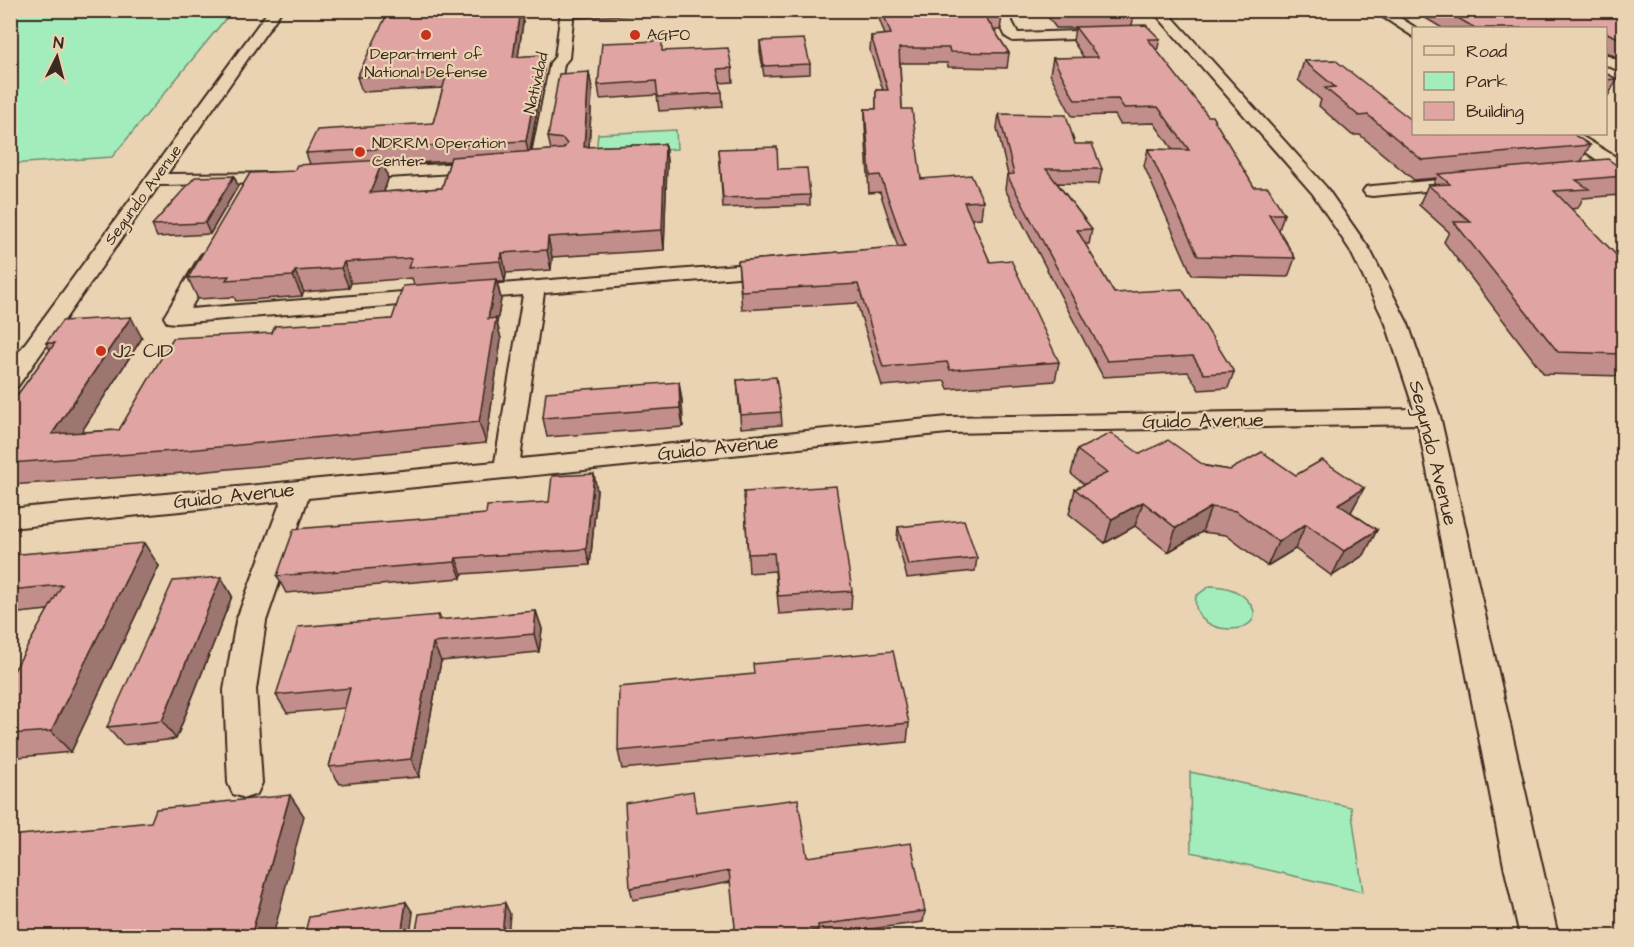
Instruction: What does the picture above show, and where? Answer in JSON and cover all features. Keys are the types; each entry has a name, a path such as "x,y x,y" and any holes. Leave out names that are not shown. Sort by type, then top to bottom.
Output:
{"street":[{"name":"Segundo Avenue","path":"10,381 276,10"},
{"name":"Natividad","path":"560,163 533,165 557,63 562,58 568,10"},
{"path":"999,10 1013,37 1122,34"},
{"path":"1378,10 1412,32"},
{"name":"Segundo Avenue","path":"1165,25 1320,191 1347,230 1382,289 1397,324 1428,416 1522,866 1539,936"},
{"path":"1607,60 1623,69"},
{"path":"1570,135 1622,169 1599,171"},
{"path":"337,175 504,166"},
{"path":"152,180 301,177"},
{"path":"242,199 254,179"},
{"path":"1372,191 1479,181"},
{"path":"220,238 175,317 797,266"},
{"path":"506,469 534,288"},
{"name":"Guido Avenue","path":"10,519 948,425 1428,416"},
{"path":"245,783 240,690 251,621 298,490"}],"green space":[{"path":"15,10 232,11 112,157 11,164 10,14"},
{"path":"676,130 677,149 596,153 598,134"},
{"path":"1210,586 1231,589 1244,597 1254,613 1251,621 1243,627 1230,629 1217,627 1205,621 1197,611 1196,596"},
{"path":"1190,772 1351,807 1363,892 1191,852"}],"building":[{"path":"389,10 520,10 513,57 542,55 526,141 306,153 317,130 433,123 447,73 357,77"},
{"path":"882,10 998,10 1002,16 985,16 1009,53 950,52 949,48 899,48 902,109 912,109 921,179 971,175 983,201 964,202 990,262 1011,260 1059,362 950,370 947,362 883,367 858,284 741,291 738,261 905,246 880,175 870,176 865,109 876,109 876,90 888,90 871,36 891,34"},
{"path":"1055,10 1131,10 1134,14 1059,15"},
{"path":"1444,10 1623,10 1623,40 1607,33 1607,27 1473,27"},
{"path":"1146,25 1160,39 1148,39 1208,116 1212,116 1254,187 1268,187 1284,214 1269,214 1295,258 1198,256 1148,149 1189,150 1158,107 1124,108 1118,99 1075,100 1053,58 1098,57 1075,27"},
{"path":"804,39 810,64 764,66 760,41"},
{"path":"662,41 662,51 728,48 732,68 717,69 722,93 658,97 656,81 598,85 602,43"},
{"path":"1335,60 1412,120 1412,135 1575,135 1590,145 1422,160 1368,115 1359,116 1325,88 1335,87 1304,61"},
{"path":"589,72 584,147 665,144 662,230 548,237 547,250 502,253 500,261 408,268 412,258 344,262 341,268 295,271 293,276 226,280 229,276 188,278 250,173 294,171 297,165 383,160 370,193 442,188 451,157 563,149 567,144 563,139 548,137 559,74"},
{"path":"1607,74 1617,79 1607,80"},
{"path":"999,114 1066,115 1075,144 1092,144 1102,169 1046,169 1092,229 1077,230 1114,293 1182,289 1234,372 1204,374 1193,356 1107,361 1007,175 1014,174"},
{"path":"777,147 778,169 807,168 810,195 723,198 719,149"},
{"path":"1608,159 1623,170 1623,176 1576,180 1589,189 1554,191 1623,262 1623,354 1558,352 1454,222 1471,222 1428,185 1450,184 1438,174"},
{"path":"234,176 205,223 152,225 195,177"},
{"path":"496,279 488,319 496,318 479,422 187,450 10,463 10,405 55,343 46,343 62,321 131,317 52,434 119,430 173,338 272,333 275,326 392,319 403,286"},
{"path":"776,377 781,412 741,415 737,380"},
{"path":"679,382 680,408 543,418 546,392"},
{"path":"1111,433 1140,454 1168,440 1205,466 1230,470 1262,452 1296,475 1322,460 1364,488 1338,504 1377,530 1344,551 1306,524 1278,542 1236,511 1211,507 1176,528 1143,502 1112,519 1075,489 1107,473 1077,450"},
{"path":"594,474 586,549 456,558 455,562 277,576 294,529 486,514 487,506 549,502 552,476"},
{"path":"836,486 852,591 778,596 774,553 748,554 744,492"},
{"path":"964,520 977,558 908,565 898,527"},
{"path":"144,543 51,731 10,734 10,678 62,585 10,590 10,555"},
{"path":"221,577 162,721 107,727 173,581"},
{"path":"536,611 534,634 433,643 411,759 329,767 350,688 276,695 298,627 439,615 438,620"},
{"path":"893,651 909,723 618,751 619,687 754,674 753,664"},
{"path":"693,791 696,812 798,799 807,857 911,843 925,911 818,925 818,930 774,936 736,936 729,871 630,888 625,803"},
{"path":"290,795 251,936 10,936 10,836 151,822 156,809"},
{"path":"406,902 401,936 304,936 309,917"},
{"path":"505,903 502,936 415,936 419,914"},
{"path":"1107,932 1126,936 1107,936"}],"place":[{"name":"Department of National Defense","path":"426,35"},
{"name":"AGFO","path":"635,35"},
{"name":"NDRRM Operation Center","path":"360,152"},
{"name":"J2 CID","path":"101,351"}]}
